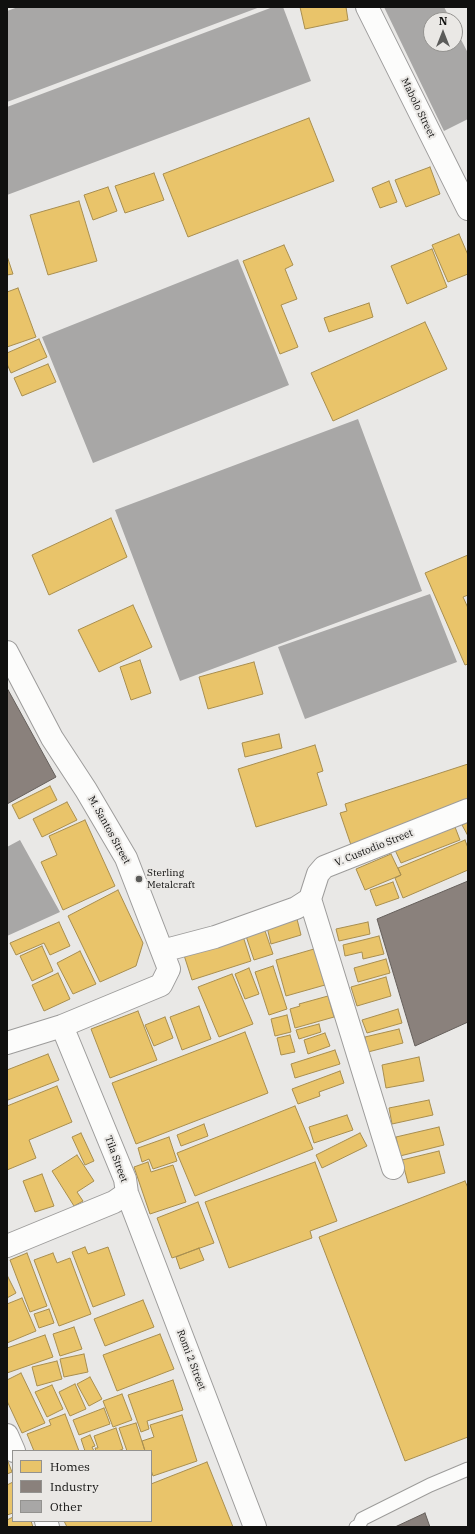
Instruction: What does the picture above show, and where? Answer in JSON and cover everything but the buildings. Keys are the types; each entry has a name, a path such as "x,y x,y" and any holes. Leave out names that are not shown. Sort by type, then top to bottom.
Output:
{"street":[{"name":"Mabolo Street","path":"367,7 468,209"},
{"name":"M. Santos Street","path":"7,652 52,738 86,790 126,858 169,969 161,985 62,1026 7,1043"},
{"name":"V. Custodio Street","path":"310,899 318,874 324,868 468,810"},
{"path":"162,951 215,937 296,908 310,899 393,1168"},
{"name":"Tila Street","path":"7,1246 114,1202 127,1193 125,1179 62,1026"},
{"name":"Romi 2 Street","path":"127,1193 255,1527"},
{"path":"7,1435 14,1450"}],"lane":[{"path":"356,1527 359,1526 362,1519 430,1485 468,1469"}],"place":[{"name":"Sterling Metalcraft","path":"139,879"}]}
